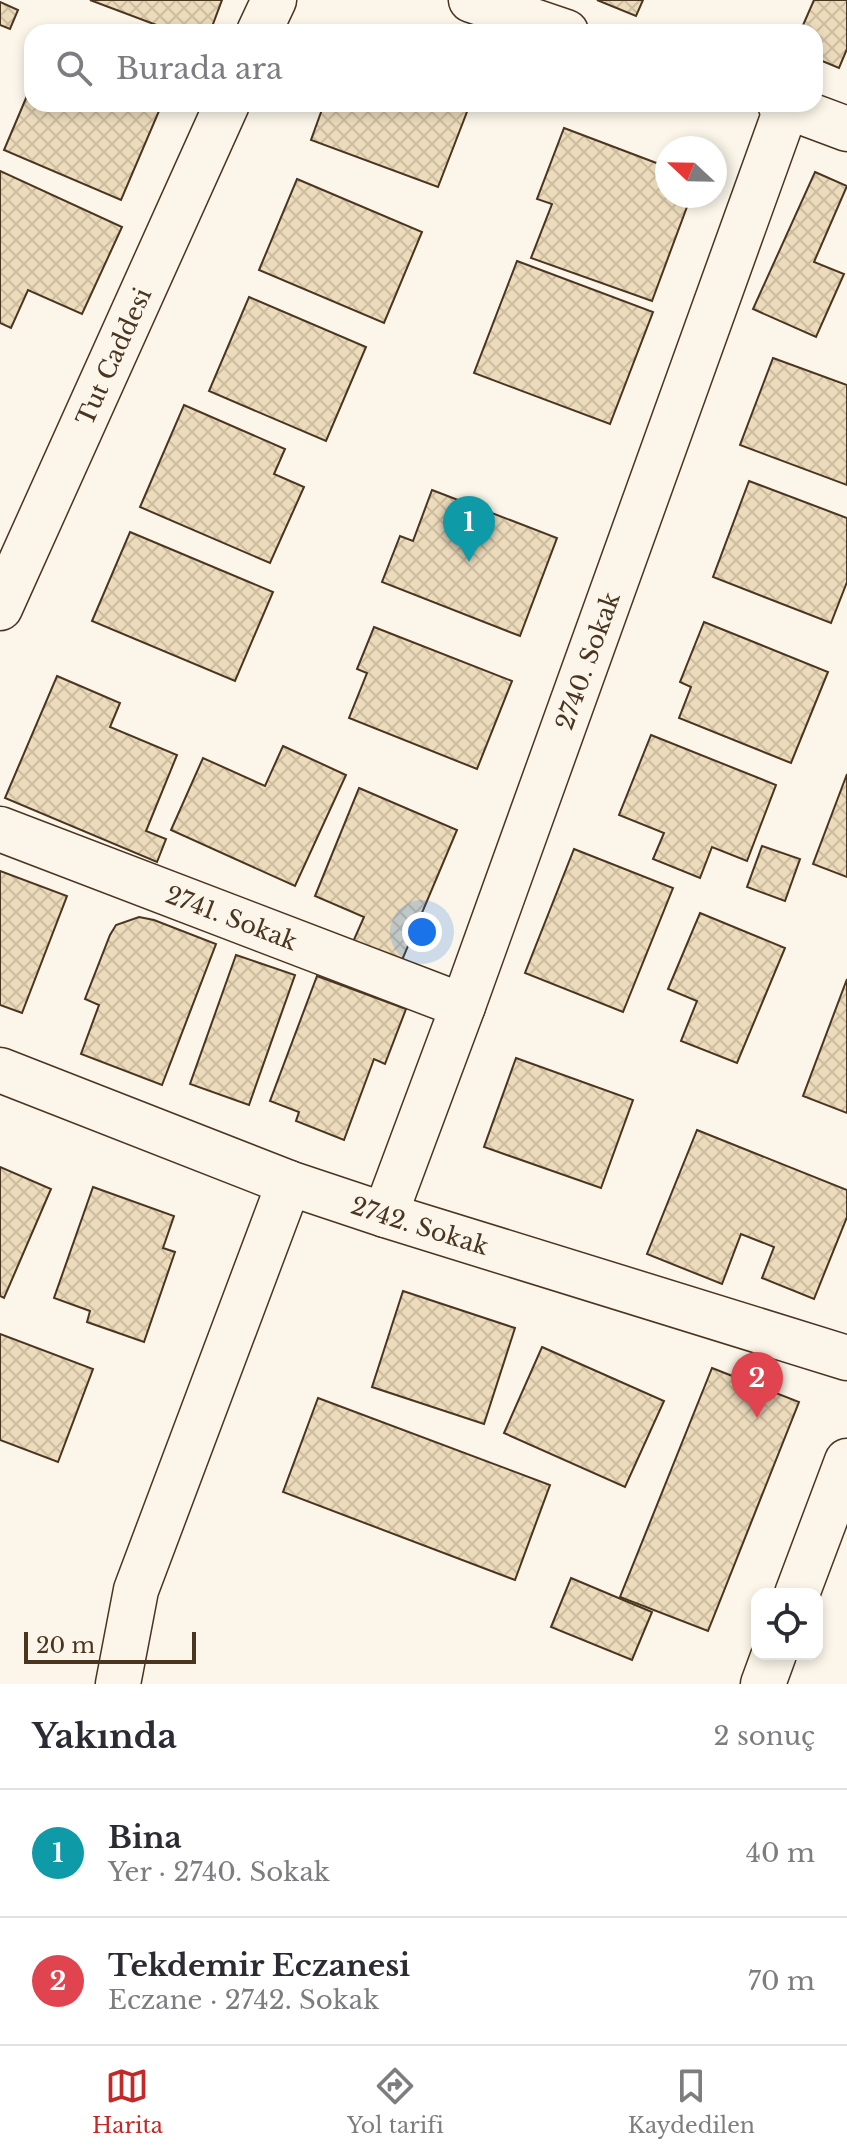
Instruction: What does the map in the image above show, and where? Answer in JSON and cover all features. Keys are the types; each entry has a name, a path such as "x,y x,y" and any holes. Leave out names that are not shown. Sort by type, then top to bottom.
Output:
{"street":[{"path":"263,24 274,0"},
{"path":"471,0 542,24"},
{"name":"Tut Caddesi","path":"2,599 223,112"},
{"name":"2740. Sokak","path":"385,1215 463,1006 782,112"},
{"path":"802,112 847,129"},
{"name":"2741. Sokak","path":"0,829 463,1006"},
{"name":"2742. Sokak","path":"0,1070 289,1183 847,1358"},
{"path":"118,1684 136,1590 289,1183"},
{"path":"799,1588 847,1461"},
{"path":"763,1684 772,1660"}],"building":[{"path":"90,0 222,0 213,24 154,24"},
{"path":"597,0 643,0 636,16"},
{"path":"814,0 847,0 847,49 839,68 823,61 823,24 804,24"},
{"path":"0,2 18,10 10,29 0,25"},
{"path":"24,103 24,112 159,112 121,200 4,150"},
{"path":"321,112 467,112 438,187 311,140"},
{"path":"564,128 655,162 655,208 687,208 652,301 531,258 552,204 537,199"},
{"path":"0,171 122,227 82,314 28,290 11,328 0,323"},
{"path":"815,172 847,186 814,262 844,274 816,337 753,309"},
{"path":"297,179 422,232 384,323 259,270"},
{"path":"517,261 653,312 610,424 474,373"},
{"path":"249,297 366,347 326,441 209,391"},
{"path":"773,358 847,385 847,485 740,445"},
{"path":"184,405 285,449 274,474 304,487 270,563 140,507"},
{"path":"749,481 847,518 847,582 831,623 713,577"},
{"path":"432,490 557,538 520,636 382,582 400,536 413,541"},
{"path":"130,532 273,592 235,681 92,621"},
{"path":"704,622 828,672 791,763 679,718 691,687 680,682"},
{"path":"374,627 512,681 477,769 349,718 367,673 357,669"},
{"path":"57,676 120,703 110,727 177,755 146,831 166,839 157,862 5,798"},
{"path":"651,735 776,785 747,861 712,847 700,878 653,859 664,833 619,815"},
{"path":"283,746 346,775 295,886 171,830 203,758 265,786"},
{"path":"847,774 847,877 813,864"},
{"path":"359,788 457,830 397,972 349,951 364,917 315,896"},
{"path":"762,846 800,859 785,901 747,887"},
{"path":"574,849 673,888 623,1012 525,973"},
{"path":"0,871 67,896 22,1013 0,1005"},
{"path":"700,913 785,948 737,1063 681,1041 697,1001 668,989"},
{"path":"139,917 216,944 162,1085 81,1054 99,1005 85,999 110,935 116,925"},
{"path":"236,955 295,975 249,1105 190,1084"},
{"path":"317,976 406,1009 385,1064 374,1059 344,1140 296,1121 299,1112 270,1101"},
{"path":"847,979 847,1113 803,1096"},
{"path":"516,1058 633,1100 601,1188 484,1147"},
{"path":"697,1130 847,1190 847,1217 814,1299 762,1278 774,1247 741,1234 722,1284 647,1254"},
{"path":"0,1167 51,1189 4,1298 0,1296"},
{"path":"93,1187 174,1216 163,1248 175,1252 144,1342 87,1322 90,1311 54,1298"},
{"path":"403,1291 515,1328 484,1424 372,1387"},
{"path":"0,1334 93,1369 58,1462 0,1440"},
{"path":"542,1347 664,1401 625,1487 504,1433"},
{"path":"712,1368 799,1402 708,1631 620,1597"},
{"path":"318,1398 550,1485 515,1580 283,1492"},
{"path":"571,1578 652,1612 632,1660 551,1627"}],"place":[{"name":"Bina","path":"469,562"},
{"name":"Tekdemir Eczanesi","path":"757,1418"}]}
